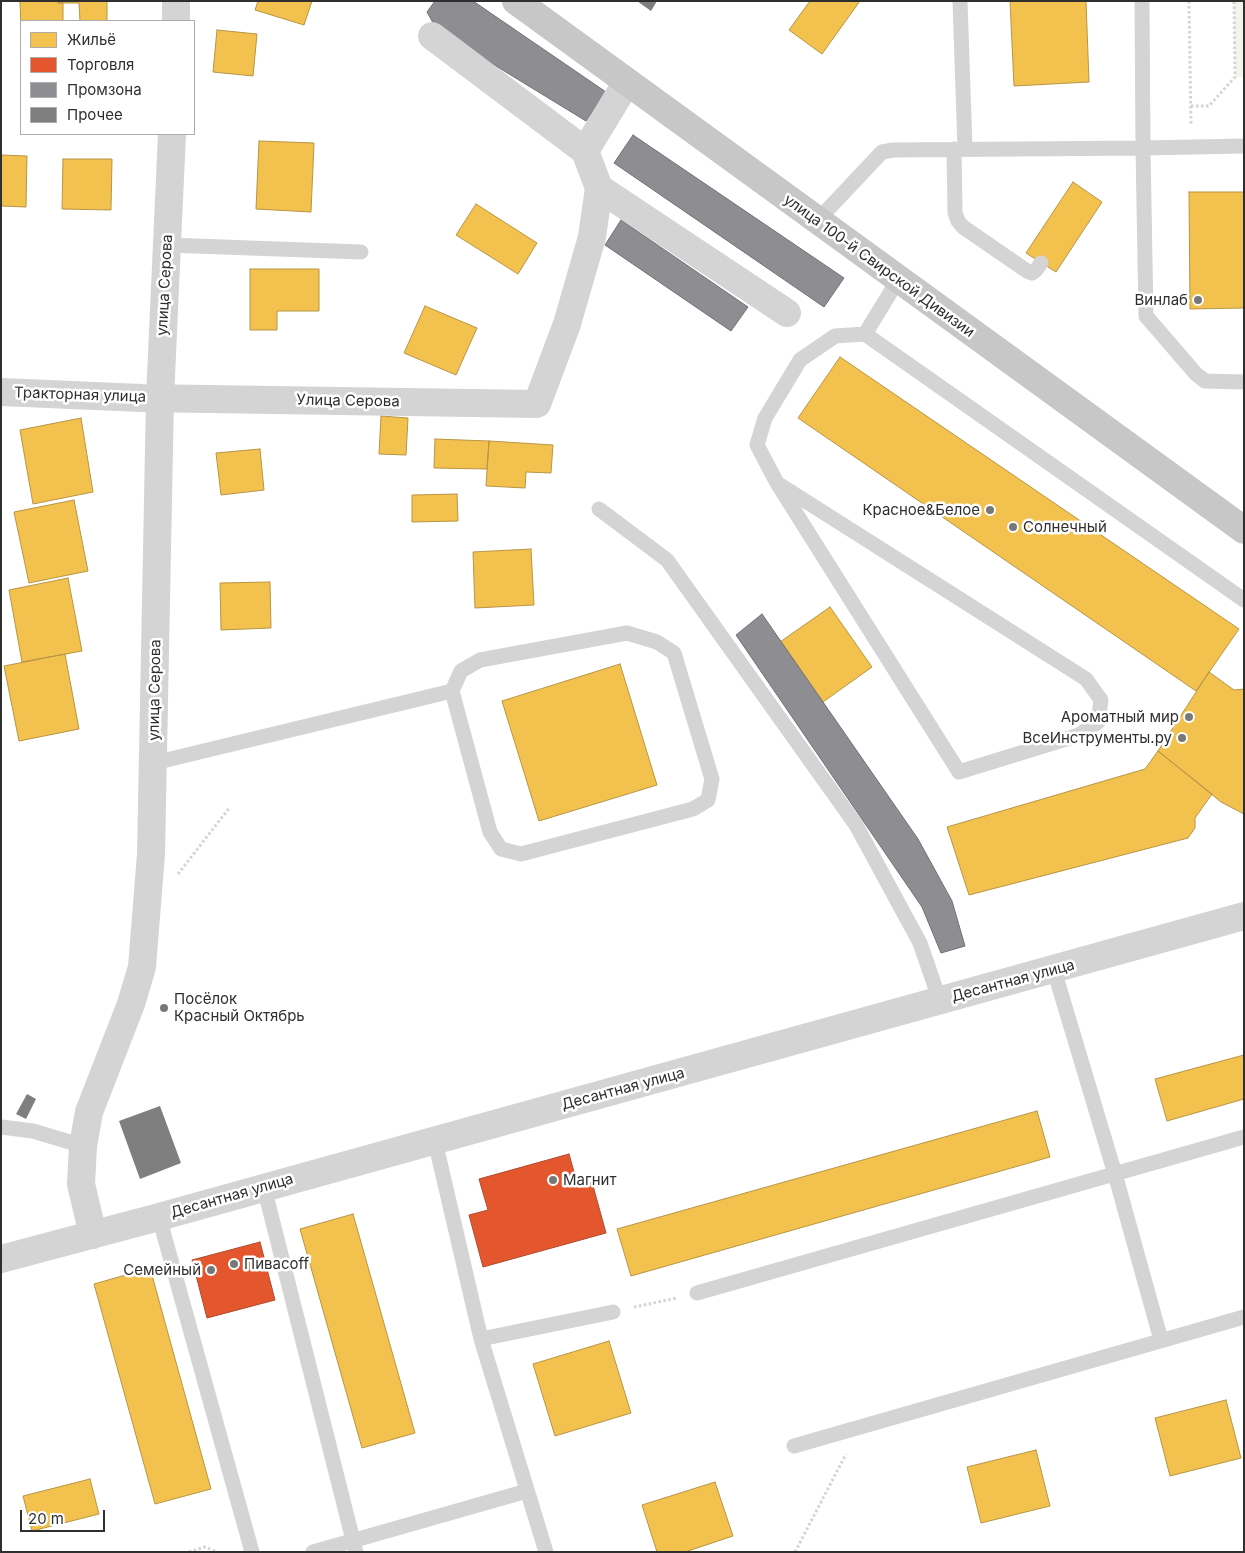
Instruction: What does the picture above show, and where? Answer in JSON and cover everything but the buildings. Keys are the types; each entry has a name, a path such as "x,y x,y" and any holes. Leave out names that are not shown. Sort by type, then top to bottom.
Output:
{"main road":[{"name":"улица 100-й Свирской Дивизии","path":"516,1 1244,530"}],"street":[{"path":"176,1 176,20"},
{"path":"432,36 585,151 599,188 787,313"},
{"path":"585,151 627,82"},
{"name":"улица Серова","path":"93,1234 81,1184 83,1146 89,1112 131,1004 142,966 151,854 160,398 172,135"},
{"name":"Улица Серова","path":"160,398 537,404 567,324 590,245 599,188"},
{"name":"Тракторная улица","path":"1,392 160,398"},
{"name":"Десантная улица","path":"1,1258 159,1217 1244,916"}],"lane":[{"path":"960,1 960,149 955,213 963,227 1027,271 1032,273 1041,262"},
{"path":"1142,1 1146,316 1196,374 1206,381 1244,382"},
{"path":"817,221 882,152 960,149 1244,146"},
{"path":"166,244 361,252"},
{"path":"865,334 898,280"},
{"path":"777,483 1086,679 1101,700 1098,722 1079,735 959,772 777,483 757,445 765,418 800,360 835,336 865,334 1244,600"},
{"path":"600,509 667,560 856,825 920,944 940,1001"},
{"path":"628,633 657,642 674,653 712,779 708,800 693,809 521,854 501,848 490,832 452,691 461,671 480,660 628,633"},
{"path":"154,763 452,691"},
{"path":"1054,970 1115,1174 1161,1340"},
{"path":"1,1127 33,1132 83,1146"},
{"path":"697,1293 1244,1137"},
{"path":"435,1141 481,1340 546,1552"},
{"path":"264,1187 354,1547"},
{"path":"159,1217 252,1552"},
{"path":"481,1340 613,1312"},
{"path":"794,1446 1244,1317"},
{"path":"313,1552 354,1547 527,1491"}],"path":[{"path":"1189,1 1191,147"},
{"path":"1191,106 1209,106 1235,77 1234,1"},
{"path":"176,876 230,807"},
{"path":"613,1312 697,1293"},
{"path":"795,1552 861,1426"},
{"path":"188,1552 205,1547 217,1552"}],"shaded area":[{"path":"1234,1 1244,1 1244,77 1235,77"}],"place":[{"name":"Винлаб","path":"1198,300"},
{"name":"Красное&Белое","path":"990,510"},
{"name":"Солнечный","path":"1013,527"},
{"name":"Ароматный мир","path":"1189,717"},
{"name":"ВсеИнструменты.ру","path":"1182,738"},
{"name":"Посёлок Красный Октябрь","path":"164,1008"},
{"name":"Магнит","path":"553,1180"},
{"name":"Пивасоff","path":"234,1264"},
{"name":"Семейный","path":"211,1270"}]}
